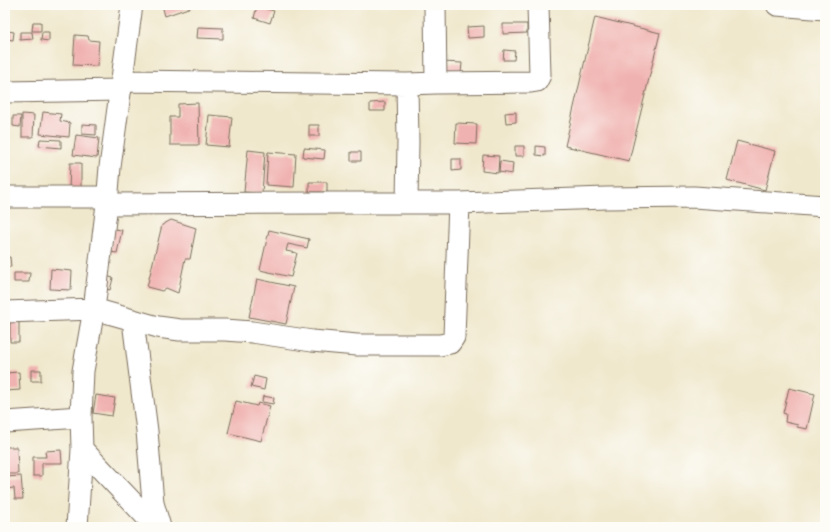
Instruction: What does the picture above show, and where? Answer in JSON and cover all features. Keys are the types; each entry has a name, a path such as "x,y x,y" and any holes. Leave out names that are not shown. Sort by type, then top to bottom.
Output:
{"street":[{"path":"77,527 82,449 81,416 83,371 94,309 110,167 132,5"},
{"path":"435,5 436,83"},
{"path":"5,92 121,86 531,82 537,81 540,75 538,5"},
{"path":"777,5 825,9"},
{"path":"407,84 407,203"},
{"path":"5,197 107,201 314,203 460,203 606,198 694,198 825,206"},
{"path":"5,312 94,309 133,321 180,330 245,331 312,341 357,345 440,345 450,343 454,337 460,203"},
{"path":"133,321 147,431 153,503 160,527"},
{"path":"5,422 81,416"},
{"path":"82,449 156,527"}],"building":[{"path":"162,5 194,5 194,6 165,16"},
{"path":"500,5 500,8 480,6"},
{"path":"257,6 274,11 270,23 254,18"},
{"path":"595,17 660,33 629,161 565,146"},
{"path":"33,22 41,22 41,31 32,31"},
{"path":"503,24 527,24 527,33 503,34"},
{"path":"484,26 484,37 468,38 467,27"},
{"path":"198,27 223,28 223,39 197,38"},
{"path":"8,31 14,32 13,40 7,39"},
{"path":"20,32 32,32 33,39 20,40"},
{"path":"42,32 49,32 49,41 41,40"},
{"path":"75,35 88,36 89,40 99,41 97,66 73,65"},
{"path":"504,50 515,51 514,60 503,60"},
{"path":"443,62 462,63 461,73 443,72"},
{"path":"385,102 385,111 370,111 370,103"},
{"path":"198,103 199,145 170,145 170,117 178,117 178,104"},
{"path":"43,112 61,114 60,121 70,123 69,137 40,134"},
{"path":"516,112 516,122 506,123 505,113"},
{"path":"22,114 34,115 33,137 22,137"},
{"path":"209,115 232,117 229,147 206,145"},
{"path":"13,116 21,116 20,127 13,126"},
{"path":"456,123 477,124 476,144 455,143"},
{"path":"82,124 96,125 96,135 82,134"},
{"path":"309,125 319,125 319,136 309,136"},
{"path":"76,135 99,138 97,158 73,155"},
{"path":"40,139 61,140 61,148 39,146"},
{"path":"737,141 775,151 765,190 727,180"},
{"path":"515,146 524,146 524,156 515,156"},
{"path":"536,146 545,147 545,156 536,155"},
{"path":"304,148 325,150 324,159 303,157"},
{"path":"248,150 265,152 262,193 244,192"},
{"path":"268,152 296,154 294,187 266,185"},
{"path":"351,152 361,152 361,161 351,161"},
{"path":"483,155 499,156 498,173 482,171"},
{"path":"452,159 461,159 461,170 452,171"},
{"path":"500,161 513,163 512,174 499,172"},
{"path":"70,163 81,163 81,190 69,190"},
{"path":"309,182 327,182 327,192 309,192"},
{"path":"171,220 196,228 190,259 185,259 178,293 166,288 162,291 147,287 162,225"},
{"path":"114,229 122,230 117,253 110,252"},
{"path":"269,230 309,239 307,248 288,244 286,251 297,253 291,277 260,270"},
{"path":"10,257 11,267 5,267 5,258"},
{"path":"51,269 72,271 71,290 50,289"},
{"path":"14,273 30,273 29,282 14,282"},
{"path":"103,275 113,278 110,290 100,287"},
{"path":"257,279 294,287 286,324 249,317"},
{"path":"10,315 19,315 19,342 10,342"},
{"path":"31,370 41,370 41,381 31,381"},
{"path":"19,372 20,390 5,391 5,373"},
{"path":"254,376 266,379 264,390 251,387"},
{"path":"789,388 815,394 807,429 785,422 786,414 783,413"},
{"path":"96,395 115,398 112,416 93,413"},
{"path":"263,396 274,398 273,404 262,402"},
{"path":"236,401 257,406 258,403 270,406 261,441 228,433"},
{"path":"5,447 17,447 18,474 5,474"},
{"path":"61,450 62,463 42,463 42,476 33,476 33,457 46,457 45,451"},
{"path":"21,476 23,499 15,499 14,488 5,489 5,477"}]}
